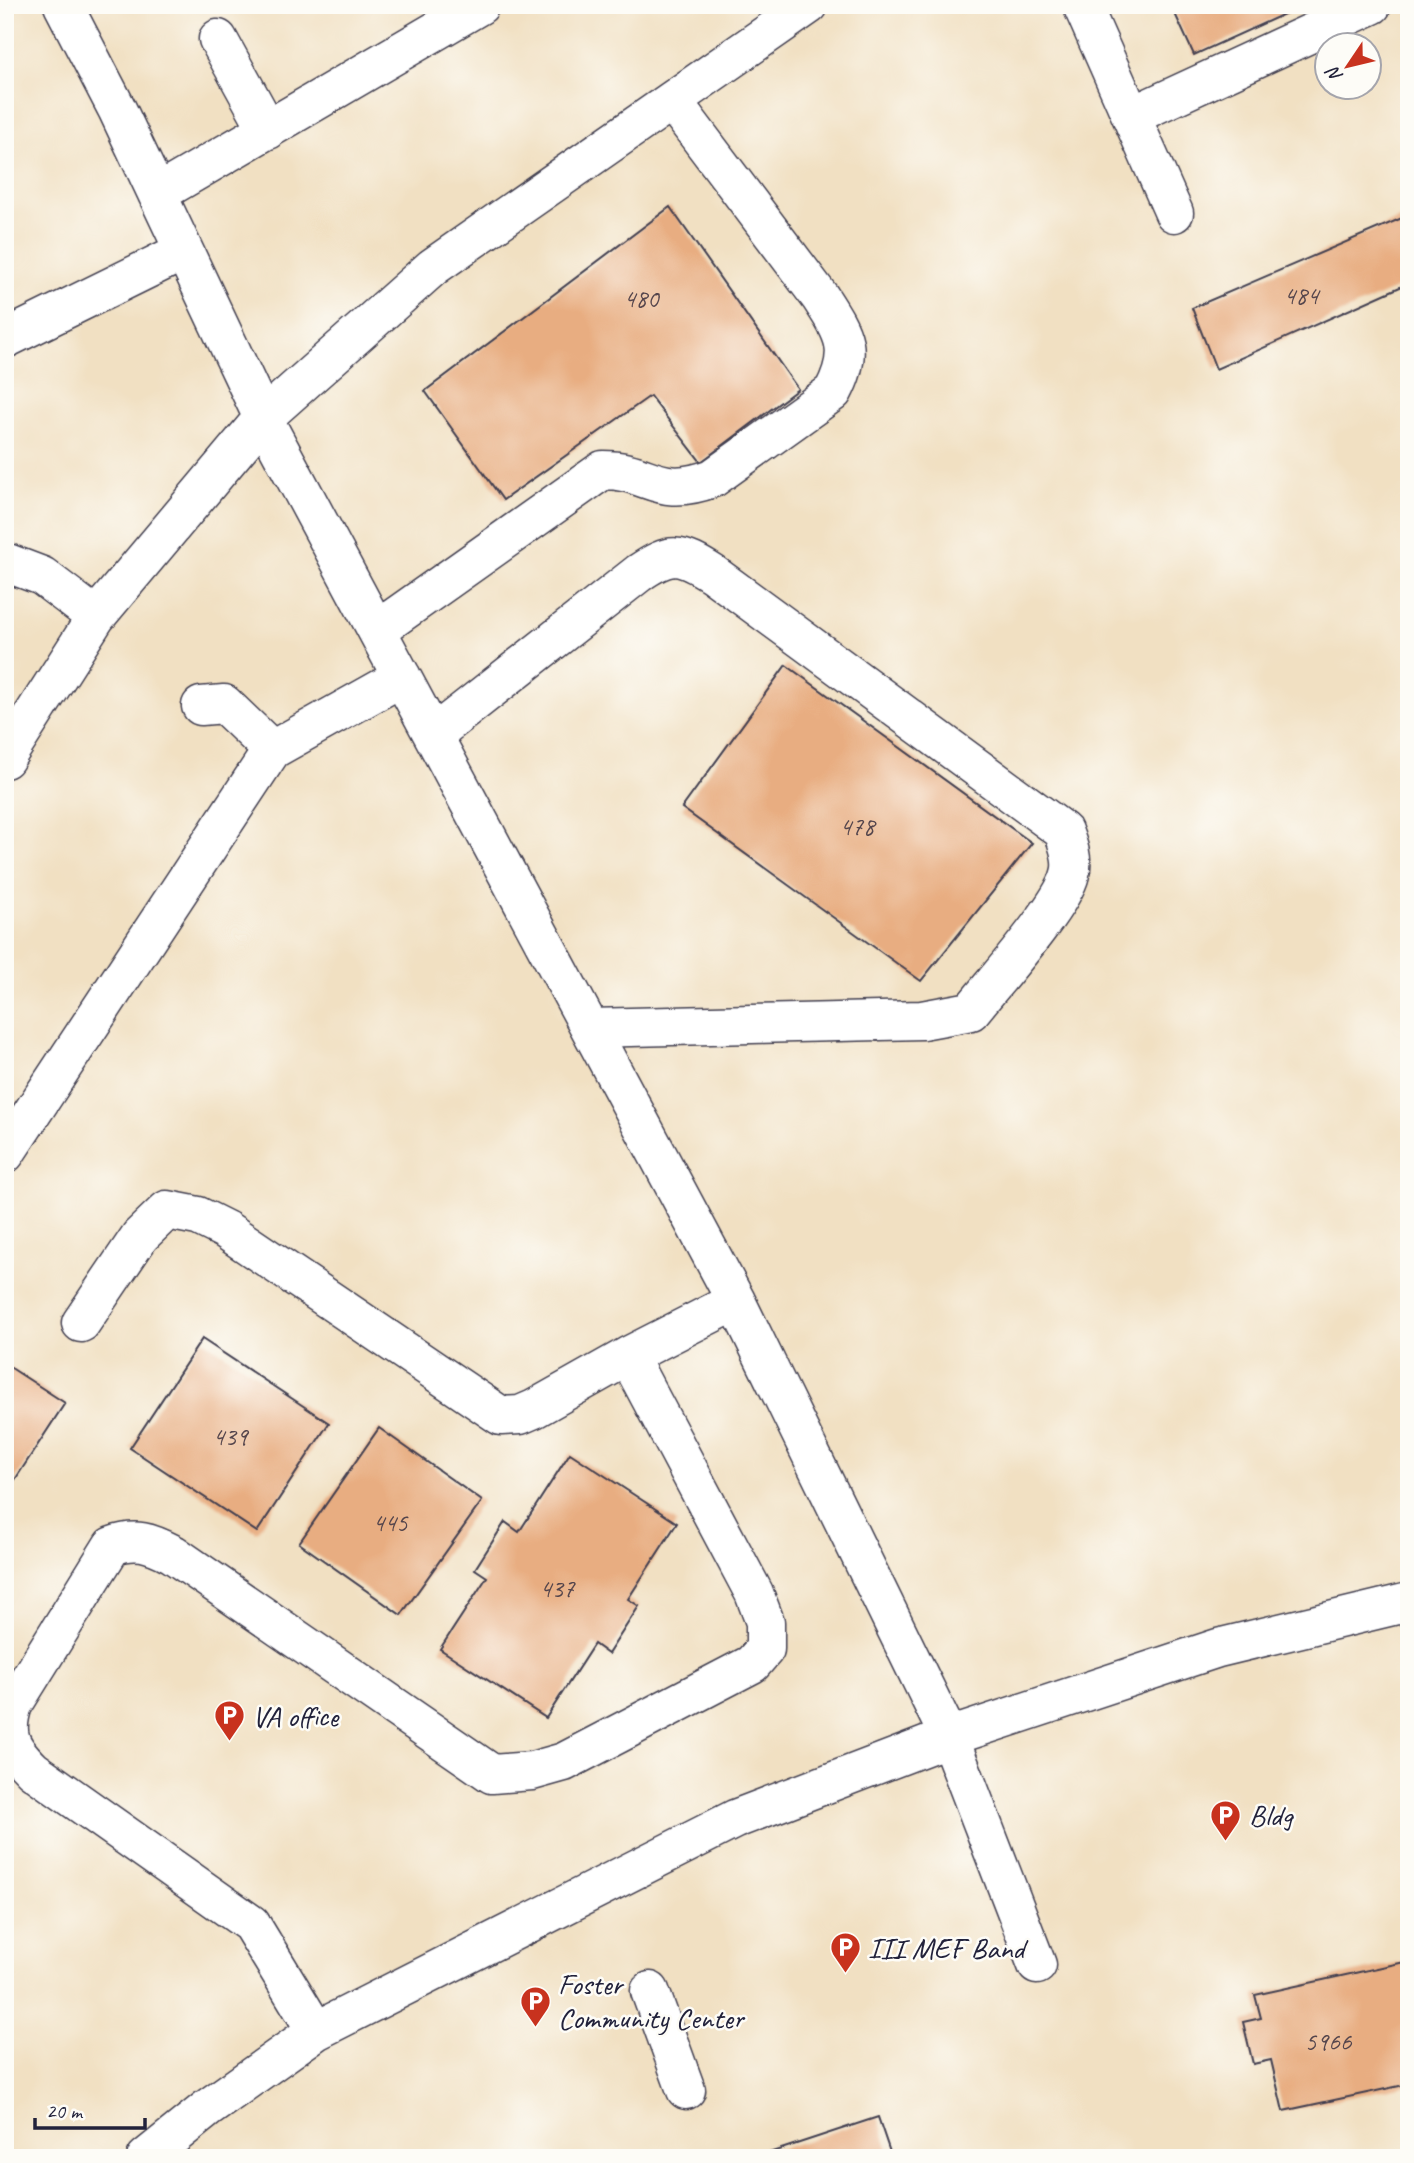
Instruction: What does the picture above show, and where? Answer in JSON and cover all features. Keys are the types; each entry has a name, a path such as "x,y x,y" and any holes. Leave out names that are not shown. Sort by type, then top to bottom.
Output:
{"lane":[{"path":"63,5 264,418 736,1301 949,1737 1037,1965"},
{"path":"157,194 480,5"},
{"path":"5,759 96,617 264,418 433,267 809,5"},
{"path":"1082,5 1174,213"},
{"path":"1130,116 1371,5"},
{"path":"218,39 268,130"},
{"path":"377,630 603,470 624,470 646,482 676,488 692,486 713,478 833,392 844,372 847,348 838,326 820,297 673,102"},
{"path":"5,339 184,251"},
{"path":"433,735 639,573 659,559 675,555 693,561 713,574 1063,831 1070,848 1071,873 1060,896 971,1011 922,1020 590,1028"},
{"path":"5,562 43,576 96,617"},
{"path":"7,1147 272,750 402,677"},
{"path":"201,706 224,704 272,750"},
{"path":"81,1323 140,1236 167,1210 198,1216 226,1230 501,1416 520,1415 534,1409 628,1356 736,1301"},
{"path":"316,2031 251,1924 33,1770 14,1751 7,1724 13,1705 112,1546 129,1539 148,1541 173,1553 492,1774 532,1771 564,1762 751,1664 765,1649 765,1622 754,1593 628,1356"},
{"path":"146,2158 208,2108 316,2031 734,1819 949,1737 1218,1648 1409,1602"},
{"path":"650,1991 686,2090"}],"building":[{"path":"1171,5 1304,5 1194,55"},
{"path":"670,207 798,389 701,462 650,396 503,500 425,391"},
{"path":"1409,215 1409,283 1216,369 1192,308"},
{"path":"786,665 1032,843 921,981 682,808"},
{"path":"202,1339 329,1423 257,1532 130,1448"},
{"path":"5,1364 65,1403 5,1495"},
{"path":"379,1428 482,1501 401,1615 299,1543"},
{"path":"570,1453 677,1523 628,1599 639,1606 608,1654 594,1644 546,1718 440,1649 487,1577 475,1569 505,1522 519,1532"},
{"path":"1409,1961 1409,2084 1283,2111 1271,2060 1253,2064 1243,2022 1261,2018 1255,1995"},
{"path":"878,2117 892,2158 757,2158 757,2157"}],"place":[{"name":"VA office","path":"229,1743"},
{"name":"Bldg","path":"1226,1842"},
{"name":"III MEF Band","path":"845,1975"},
{"name":"Foster Community Center","path":"535,2028"}]}
